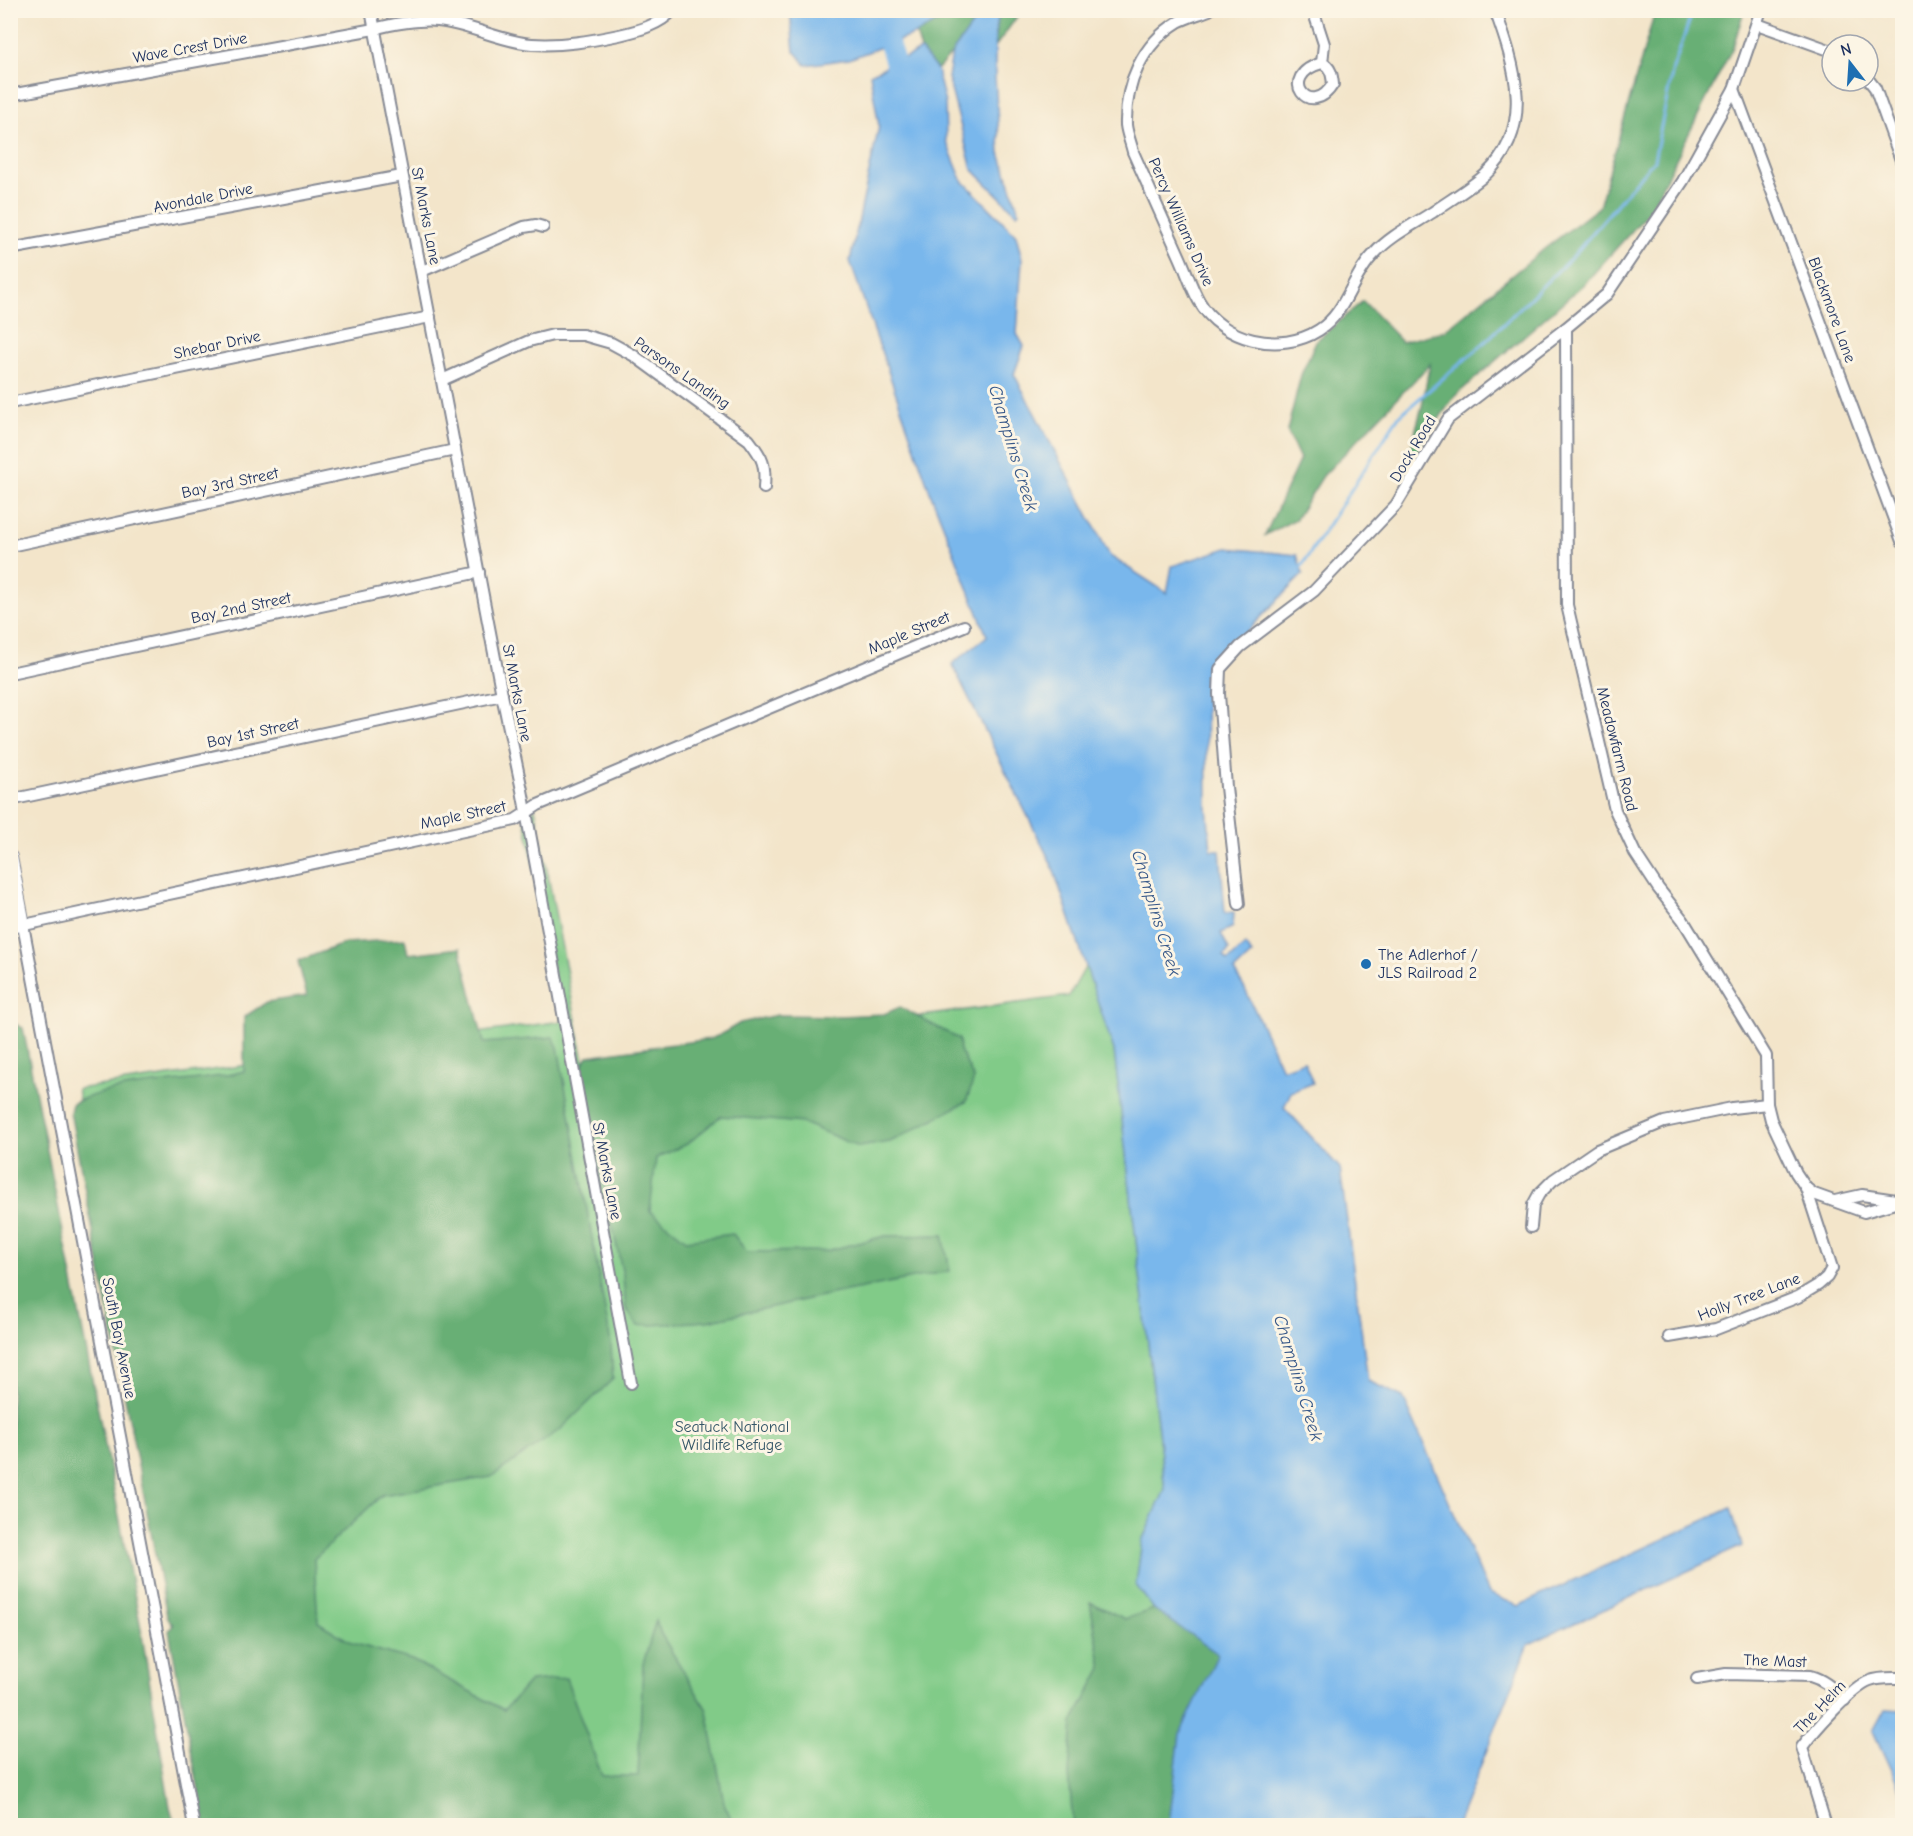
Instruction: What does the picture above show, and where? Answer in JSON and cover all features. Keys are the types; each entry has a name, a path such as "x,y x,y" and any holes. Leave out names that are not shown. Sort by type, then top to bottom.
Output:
{"street":[{"name":"St Marks Lane","path":"371,10 631,1383"},
{"name":"Wave Crest Drive","path":"10,95 389,25 437,21 531,44 577,44 649,26 660,21 673,10"},
{"name":"Percy Williams Drive","path":"1209,10 1179,22 1153,43 1138,66 1128,93 1126,127 1133,152 1200,302 1220,326 1246,339 1271,343 1298,340 1319,330 1338,314 1360,271 1374,254 1392,239 1467,189 1485,175 1501,157 1512,134 1517,115 1517,88 1510,55 1495,10"},
{"path":"1313,10 1324,44 1322,63"},
{"name":"Dock Road","path":"1239,904 1226,787 1219,694 1220,669 1240,647 1314,591 1396,505 1448,419 1566,328 1606,294 1683,181 1734,89 1761,10"},
{"path":"1757,24 1820,47"},
{"name":"Blackmore Lane","path":"1734,89 1902,541"},
{"path":"1877,93 1902,163"},
{"name":"Avondale Drive","path":"10,249 402,176"},
{"path":"422,271 524,227 537,225 543,227"},
{"name":"Shebar Drive","path":"10,403 430,317"},
{"name":"Meadowfarm Road","path":"1566,328 1567,605 1609,791 1615,810 1635,853 1683,920 1766,1056 1767,1104 1796,1173 1806,1188 1832,1268"},
{"name":"Parsons Landing","path":"442,380 529,341 553,335 583,335 611,343 633,355 749,440 761,455 765,470 764,488"},
{"name":"Bay 3rd Street","path":"10,546 455,450"},
{"name":"Bay 2nd Street","path":"10,673 478,572"},
{"name":"Maple Street","path":"17,927 515,820 538,805 964,626"},
{"name":"Bay 1st Street","path":"10,800 502,695"},
{"name":"South Bay Avenue","path":"10,857 17,927 194,1826"},
{"path":"1531,1227 1533,1205 1539,1194 1554,1180 1597,1150 1664,1122 1732,1108 1767,1104"},
{"path":"1806,1188 1833,1202 1864,1212 1902,1201"},
{"path":"1833,1202 1862,1196 1902,1201"},
{"name":"Holly Tree Lane","path":"1669,1337 1716,1329 1798,1297 1818,1286 1832,1268"},
{"name":"The Mast","path":"1697,1679 1726,1674 1810,1676 1830,1686 1845,1700"},
{"name":"The Helm","path":"1826,1826 1802,1747 1845,1700 1870,1681 1902,1678"}],"green space":[{"path":"943,11 982,11 980,18 937,70 921,50 916,34 938,22"},
{"path":"999,11 1016,11 1017,17 995,47"},
{"path":"1655,11 1744,11 1733,47 1649,212 1585,283 1454,397 1406,467 1430,364 1323,476 1296,519 1265,535 1300,459 1287,431 1301,375 1316,341 1363,301 1402,342 1444,331 1599,207"},
{"name":"Seatuck National Wildlife Refuge","path":"535,808 584,1062 1069,996 1086,966 1114,1050 1165,1490 1142,1541 1136,1585 1154,1609 1149,1611 1177,1740 1169,1825 214,1825 77,1089 562,1021 525,819"},
{"path":"405,939 408,954 460,948 484,1043 553,1037 558,1047 611,1344 613,1379 561,1429 491,1477 382,1495 314,1559 318,1622 352,1643 412,1660 504,1710 530,1681 566,1678 602,1776 638,1776 643,1664 656,1620 661,1634 707,1710 724,1803 734,1825 205,1825 169,1631 173,1625 167,1616 70,1112 72,1104 112,1090 223,1076 244,1071 244,1017 267,1002 307,996 298,961 346,943"},
{"path":"900,1007 959,1039 960,1050 974,1079 966,1102 890,1142 859,1147 803,1123 721,1116 687,1144 656,1158 650,1211 686,1240 733,1234 747,1252 826,1251 885,1236 943,1235 950,1271 707,1321 638,1326 626,1309 623,1275 584,1095 581,1068 588,1056 710,1039 740,1023 777,1015 884,1014"},
{"path":"11,1022 23,1028 140,1623 170,1807 175,1825 11,1825"},
{"path":"1090,1602 1125,1619 1154,1609 1219,1654 1180,1734 1169,1825 1073,1826 1069,1774 1073,1722 1102,1668"}],"water":[{"path":"790,10 943,11 938,21 916,34 849,59 806,65 794,51"},
{"path":"982,11 999,11 995,36 995,77 1000,153 1019,212 1017,214 972,169 948,78 952,53 980,18"},
{"path":"921,50 937,70 945,103 946,141 962,180 1016,235 1022,259 1017,334 1024,346 1014,374 1110,556 1167,593 1172,566 1227,548 1297,555 1303,574 1206,674 1207,807 1211,850 1220,850 1225,913 1234,912 1233,927 1221,933 1229,950 1224,956 1228,961 1245,945 1252,954 1234,971 1245,989 1282,1069 1304,1061 1313,1083 1291,1092 1284,1107 1340,1168 1368,1381 1403,1397 1489,1593 1518,1606 1731,1508 1742,1546 1529,1644 1457,1825 1169,1825 1180,1734 1218,1654 1154,1609 1136,1585 1142,1541 1165,1490 1114,1050 1052,865 952,664 987,636 930,492 850,261 879,126 870,74"},
{"path":"1885,1709 1902,1710 1902,1794 1873,1731"}],"waterway":[{"name":"Champlins Creek","path":"879,10 902,86"},
{"path":"1298,569 1399,416 1483,344 1574,255 1654,160 1673,69 1693,10"}],"place":[{"name":"The Adlerhof / JLS Railroad 2","path":"1366,964"}]}
